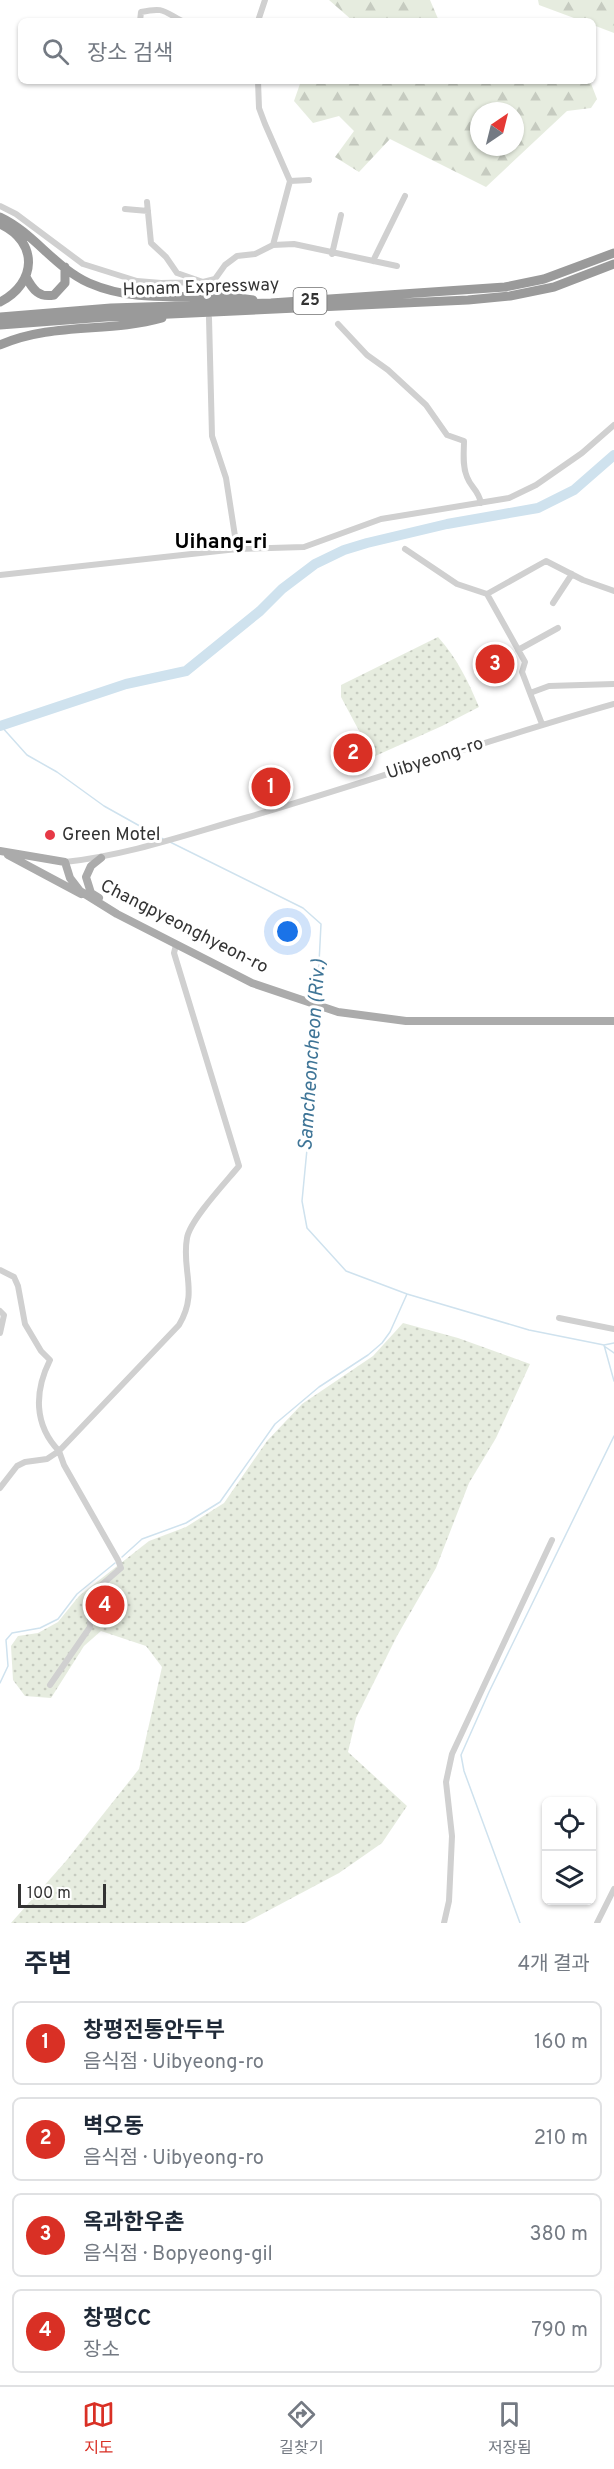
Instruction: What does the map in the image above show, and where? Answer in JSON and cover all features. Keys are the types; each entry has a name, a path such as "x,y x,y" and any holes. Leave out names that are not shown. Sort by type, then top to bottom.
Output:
{"highway":[{"path":"0,217 16,225 86,282 107,290 155,298 239,297 271,303"},
{"path":"0,224 12,230 22,240 28,252 26,278 16,291 0,302"},
{"name":"Honam Expressway","path":"0,317 111,308 271,303 505,287 544,279 614,253"},
{"name":"Honam Expressway","path":"0,325 106,317 332,308 510,296 554,287 614,264"},
{"path":"26,278 34,291 40,295 54,295 65,283 65,267"},
{"path":"0,345 49,331 143,324 179,314"}],"main road":[{"path":"1,851 65,862"},
{"path":"1,851 90,899"},
{"path":"101,858 91,866 86,877 87,886 91,893 119,910 130,922"},
{"name":"Changpyeonghyeon-ro","path":"65,862 70,878 90,899 130,922 252,983 299,1000 334,1010 406,1021 614,1021"}],"street":[{"path":"259,18 265,0"},
{"path":"140,18 141,12 159,9 166,10 178,18"},
{"path":"258,84 259,108 290,181 273,245"},
{"path":"290,181 309,180"},
{"path":"373,261 405,196"},
{"path":"147,202 151,243 166,257 177,273 203,282 207,290"},
{"path":"0,206 16,214 83,264 107,274 137,282 203,282 215,279 225,265 237,256 255,254 273,245 294,244 332,254 397,266"},
{"path":"124,209 148,211"},
{"path":"332,254 341,215"},
{"path":"209,318 212,436 226,478 237,549"},
{"path":"338,324 367,356 388,370 426,405 447,435 464,441 464,464 467,478 479,492 481,503"},
{"path":"0,575 237,549 304,547 381,519 509,498 536,485 582,453 614,425"},
{"path":"405,549 457,584 487,594 525,662 522,672 542,724"},
{"path":"487,594 546,561 614,591"},
{"path":"554,603 572,574"},
{"path":"518,650 558,628"},
{"path":"530,693 549,686 614,684"},
{"name":"Uibyeong-ro","path":"101,858 138,850 331,793 542,724 614,704"},
{"path":"65,862 101,858"},
{"path":"0,1488 17,1466 24,1462 47,1459 59,1451 179,1325 187,1308 190,1294 187,1236 194,1223 238,1166 174,953 176,945"},
{"path":"0,1270 14,1277 18,1286 25,1324 41,1351 50,1360 42,1376 38,1406 41,1421 50,1441 59,1451 64,1465 108,1540 121,1568 91,1594 90,1627 50,1685"},
{"path":"0,1311 4,1315 0,1333"},
{"path":"559,1318 614,1329"},
{"path":"444,1923 449,1901 452,1836 446,1782 452,1754 552,1540"},
{"path":"597,1923 614,1889"}],"green space":[{"path":"329,0 430,0 438,18 350,18"},
{"path":"538,0 614,0 614,33 596,26 596,18 574,18 539,5"},
{"path":"300,84 591,84 597,99 591,108 567,111 524,151 524,102 470,102 470,156 519,156 486,187 390,139 359,172 335,157 354,131 339,116 313,123 294,101"},
{"path":"438,637 462,670 479,707 373,757 341,697 341,685"},
{"path":"403,1323 458,1338 530,1364 496,1438 469,1483 436,1568 397,1636 356,1718 348,1752 407,1806 382,1843 339,1873 245,1923 11,1923 66,1861 139,1769 162,1667 146,1646 101,1631 84,1646 51,1698 25,1696 13,1680 11,1646 18,1636 38,1633 58,1622 79,1596 149,1541 186,1527 224,1503 267,1441 302,1404 373,1356"}],"waterway":[{"path":"0,726 126,684 186,671 260,611 282,589 315,564 344,550 367,543 447,524 538,508 574,490 614,455"},
{"name":"Samcheoncheon (Riv.)","path":"1,726 27,755 57,772 104,806 163,839"},
{"name":"Samcheoncheon (Riv.)","path":"170,842 303,908 321,924 317,1002"},
{"name":"Samcheoncheon (Riv.)","path":"317,1009 316,1056 302,1201 307,1228 346,1271 407,1294 529,1330 604,1345 614,1343"},
{"path":"122,1557 142,1539 186,1523 220,1502 275,1424 319,1387 368,1355 382,1343 390,1332 407,1294"},
{"path":"604,1345 614,1381"},
{"path":"604,1346 614,1353"},
{"path":"520,1923 464,1771 461,1755 489,1692 614,1436"},
{"path":"0,1683 8,1666 6,1640 12,1633 40,1628 58,1619 77,1594 115,1563"}],"place":[{"name":"옥과한우촌","path":"495,664"},
{"name":"벽오동","path":"353,753"},
{"name":"창평전통안두부","path":"271,787"},
{"name":"Green Motel","path":"50,835"},
{"name":"창평CC","path":"105,1605"}],"district":[{"name":"Uihang-ri","path":"221,542"}]}
